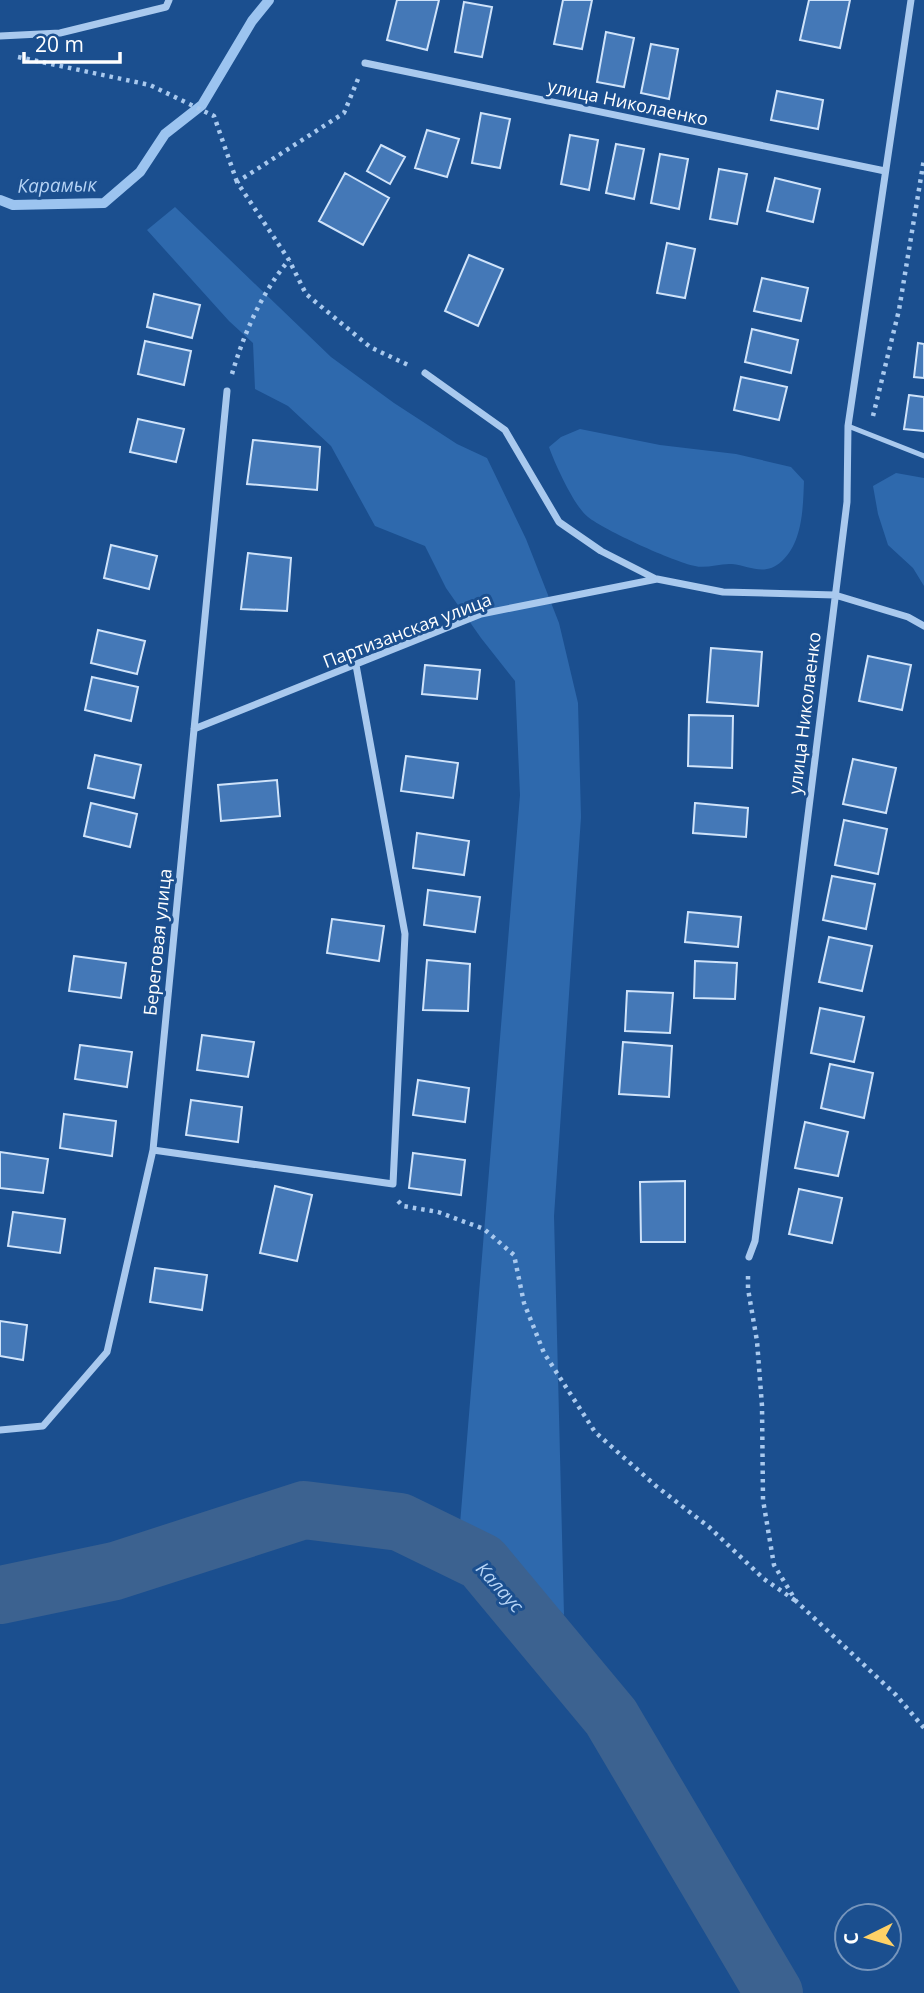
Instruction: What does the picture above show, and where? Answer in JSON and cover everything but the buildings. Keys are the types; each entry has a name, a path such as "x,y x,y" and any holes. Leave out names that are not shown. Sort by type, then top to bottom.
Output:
{"street":[{"path":"0,36 60,33 166,7 169,0"},
{"name":"улица Николаенко","path":"749,1258 755,1241 847,502 848,426 911,0"},
{"name":"улица Николаенко","path":"365,63 886,171"},
{"path":"425,373 505,430 559,522 601,551 657,579"},
{"name":"Береговая улица","path":"0,1430 43,1426 107,1352 153,1150 228,391"},
{"name":"Партизанская улица","path":"194,729 481,614 657,579 723,592 835,595 908,617 924,626"},
{"path":"153,1150 393,1184 405,934 356,664"}],"lane":[{"path":"848,426 924,456"}],"path":[{"path":"14,56 150,85 214,116 237,182 289,260 306,294 370,347 425,373"},
{"path":"237,182 344,113 365,63"},
{"path":"868,434 899,310 924,159"},
{"path":"228,391 242,338 277,274 289,260"},
{"path":"379,1182 403,1206 438,1212 484,1229 514,1255 524,1303 544,1353 595,1432 656,1486 709,1527 764,1579 796,1601 896,1695 924,1728"},
{"path":"749,1258 748,1289 757,1341 762,1406 763,1500 774,1565 796,1601"}],"shaded area":[{"path":"175,207 331,357 457,444 487,458 526,539 559,623 578,703 581,817 554,1216 564,1615 460,1524 520,795 515,681 446,588 425,546 375,526 331,446 288,406 255,389 253,343 229,321 147,230"},
{"path":"580,429 660,445 736,454 791,467 804,481 798,534 789,553 776,566 763,570 732,564 699,567 656,552 609,530 588,517 577,504 549,447 561,437"},
{"path":"896,473 924,478 924,586 913,568 888,545 878,514 873,486"}],"waterway":[{"name":"Карамык","path":"0,200 13,205 104,203 140,172 165,134 202,105 252,21 269,0"},
{"name":"Калаус","path":"0,1595 115,1571 304,1510 400,1522 482,1562 611,1717 774,1993"}]}
